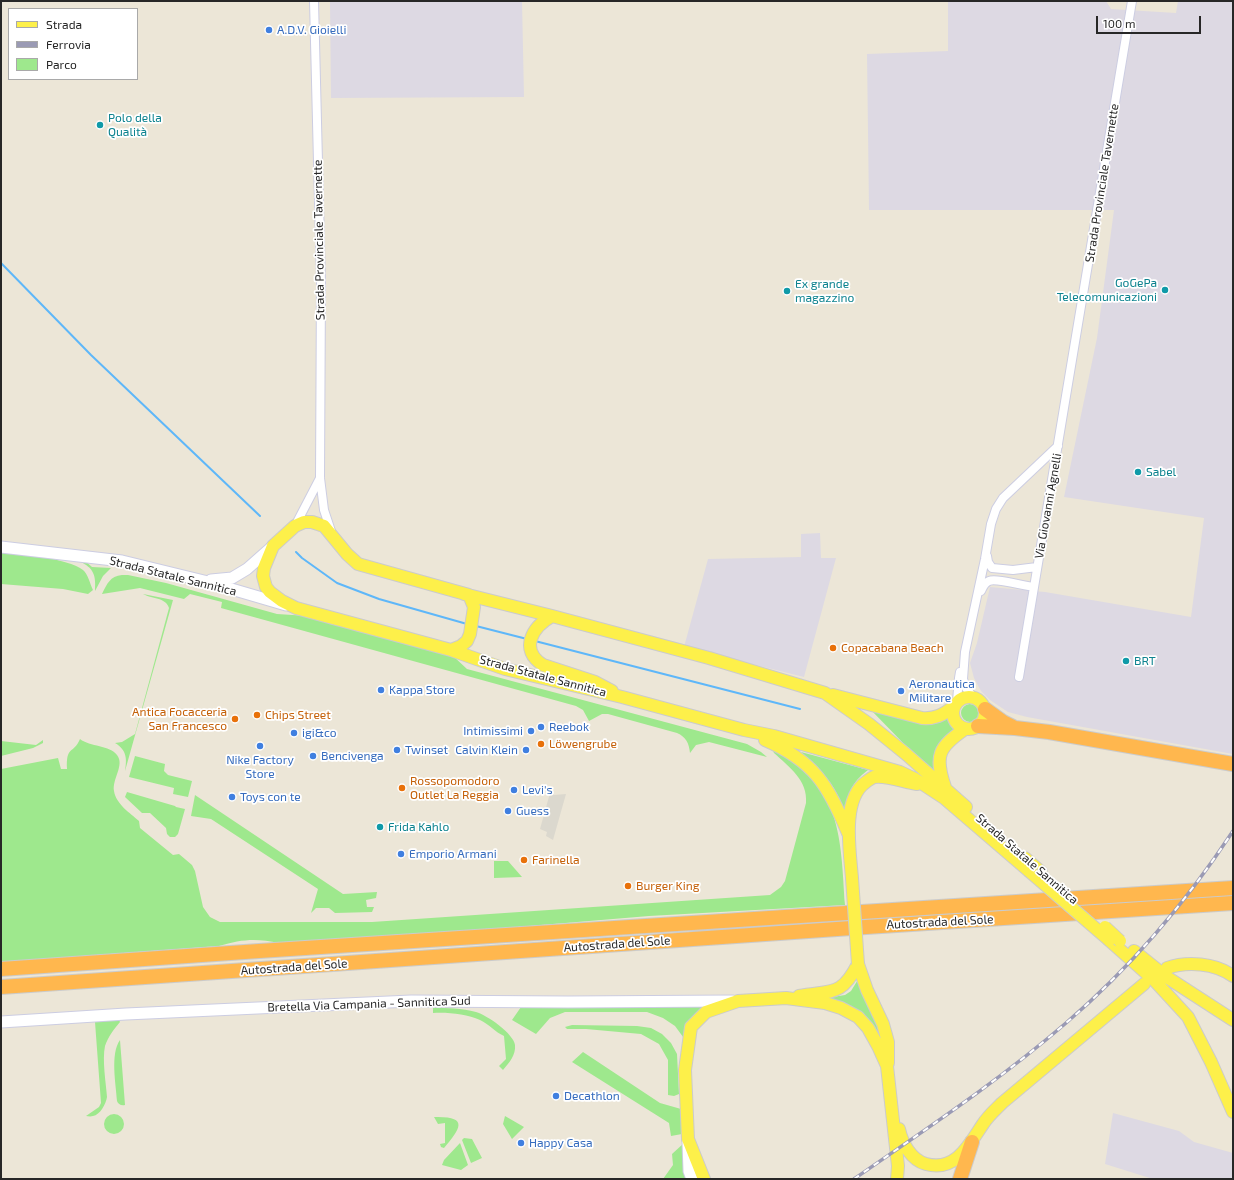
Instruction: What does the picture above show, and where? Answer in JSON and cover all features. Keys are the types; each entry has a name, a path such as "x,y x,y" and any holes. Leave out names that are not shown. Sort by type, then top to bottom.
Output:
{"highway":[{"path":"985,709 1003,722 1015,728"},
{"path":"972,728 1015,728 1049,732 1233,764"},
{"name":"Autostrada del Sole","path":"1,969 251,951 1233,888"},
{"name":"Autostrada del Sole","path":"1,987 858,927 1233,903"},
{"path":"960,1179 972,1142"}],"main road":[{"name":"Strada Statale Sannitica","path":"955,704 946,713 939,717 929,719 922,718 825,693 709,658 552,616 466,595 358,564 347,554 324,526 319,524 304,522 295,526 273,546 264,568 264,581 270,592 282,601 296,608 451,650 506,669 596,692 622,696 744,730 774,736 900,772 915,779 944,798 1029,871 1115,941 1165,976 1233,1020"},
{"path":"451,650 461,646 467,641 470,634 474,607 466,595"},
{"path":"552,616 542,621 535,629 531,639 530,650 536,660 543,665 595,682 622,696"},
{"name":"Strada Statale Sannitica","path":"825,693 869,724 912,758 1041,872 1115,941"},
{"path":"945,788 940,771 942,751 947,743 972,728 984,719 985,709 979,699 974,697 965,697 955,704 952,712 954,721 957,725 972,728"},
{"name":"Strada Statale Sannitica","path":"744,730 773,743 792,754 812,769 828,790 849,836"},
{"name":"Strada Statale Sannitica","path":"887,1066 888,1042 883,1024 866,990 858,964 849,836 850,813 854,797 861,786 873,778 882,777 922,784"},
{"path":"1115,941 1188,1017 1211,1062 1233,1112"},
{"path":"704,1179 688,1139 685,1070 691,1027 706,1012 738,1001 786,998 834,991 842,987 850,978 858,964"},
{"path":"1167,968 1178,964 1207,965 1233,976"},
{"path":"892,1106 900,1135 909,1153 921,1163 934,1166 950,1163 962,1154 972,1142 984,1122 1002,1103 1144,984"},
{"path":"786,998 825,1003 841,1008 858,1017 871,1034 887,1066 896,1137 898,1166 897,1179"}],"street":[{"name":"Strada Provinciale Tavernette","path":"314,1 321,283 320,478 324,510 332,536"},
{"name":"Strada Provinciale Tavernette","path":"1128,1 1130,11"},
{"name":"Strada Provinciale Tavernette","path":"1058,446 1132,1"},
{"path":"955,704 991,524 996,509 1003,498 1058,446"},
{"name":"Via Giovanni Agnelli","path":"1018,677 1058,446"},
{"name":"Strada Provinciale Tavernette","path":"295,526 320,478"},
{"path":"204,581 232,578 247,569 273,546"},
{"name":"Strada Statale Sannitica","path":"1,547 122,561 204,581 296,608"},
{"name":"Via Giovanni Agnelli","path":"986,551 988,562 992,568 1014,570 1037,567"},
{"path":"976,599 984,584 990,580 1011,582 1018,585 1034,587"},
{"path":"964,660 963,679 966,688 974,697"},
{"name":"Bretella Via Campania - Sannitica Sud","path":"1,1022 126,1014 411,1001 738,1001"},
{"path":"688,1139 690,1176"}],"shaded area":[{"path":"330,1 522,1 524,97 331,98"},
{"path":"948,1 1106,1 1111,9 1176,13 1178,1 1233,1 1233,754 1027,717 1008,712 990,700 981,691 974,678 970,663 977,643 990,587 1045,592 1191,617 1204,518 1064,497 1097,338 1114,210 869,210 867,54 948,51"},
{"path":"820,533 821,558 836,558 804,677 684,647 708,559 801,557 801,534"},
{"path":"550,793 554,795 566,794 553,840 546,836 547,832 540,829"},
{"path":"1113,1113 1179,1131 1194,1142 1233,1153 1233,1179 1153,1179 1105,1164"}],"green space":[{"path":"1,552 44,557 76,566 85,572 93,590 88,594 63,589 1,584"},
{"path":"84,560 92,567 111,568 103,576 95,591 95,581 91,569 79,561"},
{"path":"122,575 166,583 277,614 308,616 452,655 467,669 747,744 767,757 709,742 696,745 690,753 689,746 683,736 677,733 608,714 602,714 589,721 583,710 576,706 221,608 222,602 190,594 184,599 140,588 102,594 107,584 112,579"},
{"path":"143,594 173,600 125,771 126,763 124,752 115,743 122,742 135,734 169,608 162,600"},
{"path":"970,704 976,707 979,713 976,719 970,722 964,719 961,713 964,707"},
{"path":"871,710 926,724 939,723 948,718 951,725 956,729 936,773 906,746"},
{"path":"80,739 84,742 110,749 117,755 120,763 114,791 117,800 139,821 140,828 173,855 179,854 192,865 195,871 203,907 210,917 220,922 372,922 770,895 781,887 785,881 806,803 806,795 801,781 773,751 796,764 813,779 825,796 833,815 839,836 845,905 649,916 469,931 279,943 263,940 249,940 219,946 1,962 1,769 58,758 61,769 67,769 69,753"},
{"path":"43,740 43,743 33,748 1,756 1,741 36,745"},
{"path":"801,752 868,770 854,784 851,790 847,801 846,815 840,799 830,782"},
{"path":"135,756 165,764 164,771 168,775 192,781 188,797 173,794 174,788 129,777"},
{"path":"127,792 185,809 178,834 175,837 170,837 167,834 166,828 150,813 142,813 125,797"},
{"path":"195,795 343,894 377,892 376,898 366,900 367,907 374,907 372,912 335,913 329,908 316,908 311,913 318,889 211,819 191,816"},
{"path":"494,861 508,861 522,877 494,878"},
{"path":"859,978 877,1019 883,1047 875,1031 814,1000 845,995 851,991"},
{"path":"721,1005 716,1007 686,1041 675,1026 663,1018 647,1012 565,1012 550,1018 536,1034 512,1020 521,1007 661,1007"},
{"path":"433,1008 454,1008 476,1012 493,1021 510,1036 515,1045 510,1062 503,1070 499,1066 506,1059 504,1036 475,1018 457,1014 433,1013"},
{"path":"119,1020 120,1022 111,1033 105,1046 104,1065 107,1097 104,1106 98,1114 86,1116 99,1107 101,1103 95,1022"},
{"path":"572,1025 637,1026 651,1028 662,1034 671,1043 677,1054 679,1094 674,1096 668,1095 668,1060 659,1044 641,1034 586,1029 567,1029 565,1027"},
{"path":"120,1040 125,1105 118,1103 117,1101 114,1069 115,1053"},
{"path":"583,1052 660,1103 681,1109 682,1134 671,1136 669,1123 572,1062"},
{"path":"110,1114 118,1114 124,1120 124,1128 118,1134 110,1134 104,1128 104,1120"},
{"path":"505,1116 524,1127 512,1139 503,1124"},
{"path":"434,1117 445,1117 457,1121 458,1129 444,1148 441,1147 440,1144 445,1143 445,1123 438,1124"},
{"path":"464,1138 472,1139 482,1158 471,1163 462,1140"},
{"path":"460,1143 468,1165 461,1170 442,1165 444,1160"},
{"path":"684,1143 685,1179 663,1179 673,1165 672,1154"}],"waterway":[{"path":"1,263 91,355 260,516"},
{"path":"296,552 337,583 379,599 467,624"},
{"path":"476,626 527,639"},
{"path":"535,641 800,709"}],"railway":[{"path":"854,1179 989,1084 1041,1044 1090,1002 1135,957 1177,908 1233,831"}],"place":[{"name":"A.D.V. Gioielli","path":"269,30"},
{"name":"Polo della Qualità","path":"100,125"},
{"name":"GoGePa Telecomunicazioni","path":"1165,290"},
{"name":"Ex grande magazzino","path":"787,291"},
{"name":"Sabel","path":"1138,472"},
{"name":"Copacabana Beach","path":"833,648"},
{"name":"BRT","path":"1126,661"},
{"name":"Kappa Store","path":"381,690"},
{"name":"Aeronautica Militare","path":"901,691"},
{"name":"Chips Street","path":"257,715"},
{"name":"Antica Focacceria San Francesco","path":"235,719"},
{"name":"Reebok","path":"541,727"},
{"name":"Intimissimi","path":"531,731"},
{"name":"igi&co","path":"294,733"},
{"name":"Löwengrube","path":"541,744"},
{"name":"Nike Factory Store","path":"260,746"},
{"name":"Twinset","path":"397,750"},
{"name":"Calvin Klein","path":"526,750"},
{"name":"Bencivenga","path":"313,756"},
{"name":"Rossopomodoro Outlet La Reggia","path":"402,788"},
{"name":"Levi's","path":"514,790"},
{"name":"Toys con te","path":"232,797"},
{"name":"Guess","path":"508,811"},
{"name":"Frida Kahlo","path":"380,827"},
{"name":"Emporio Armani","path":"401,854"},
{"name":"Farinella","path":"524,860"},
{"name":"Burger King","path":"628,886"},
{"name":"Decathlon","path":"556,1096"},
{"name":"Happy Casa","path":"521,1143"}]}
